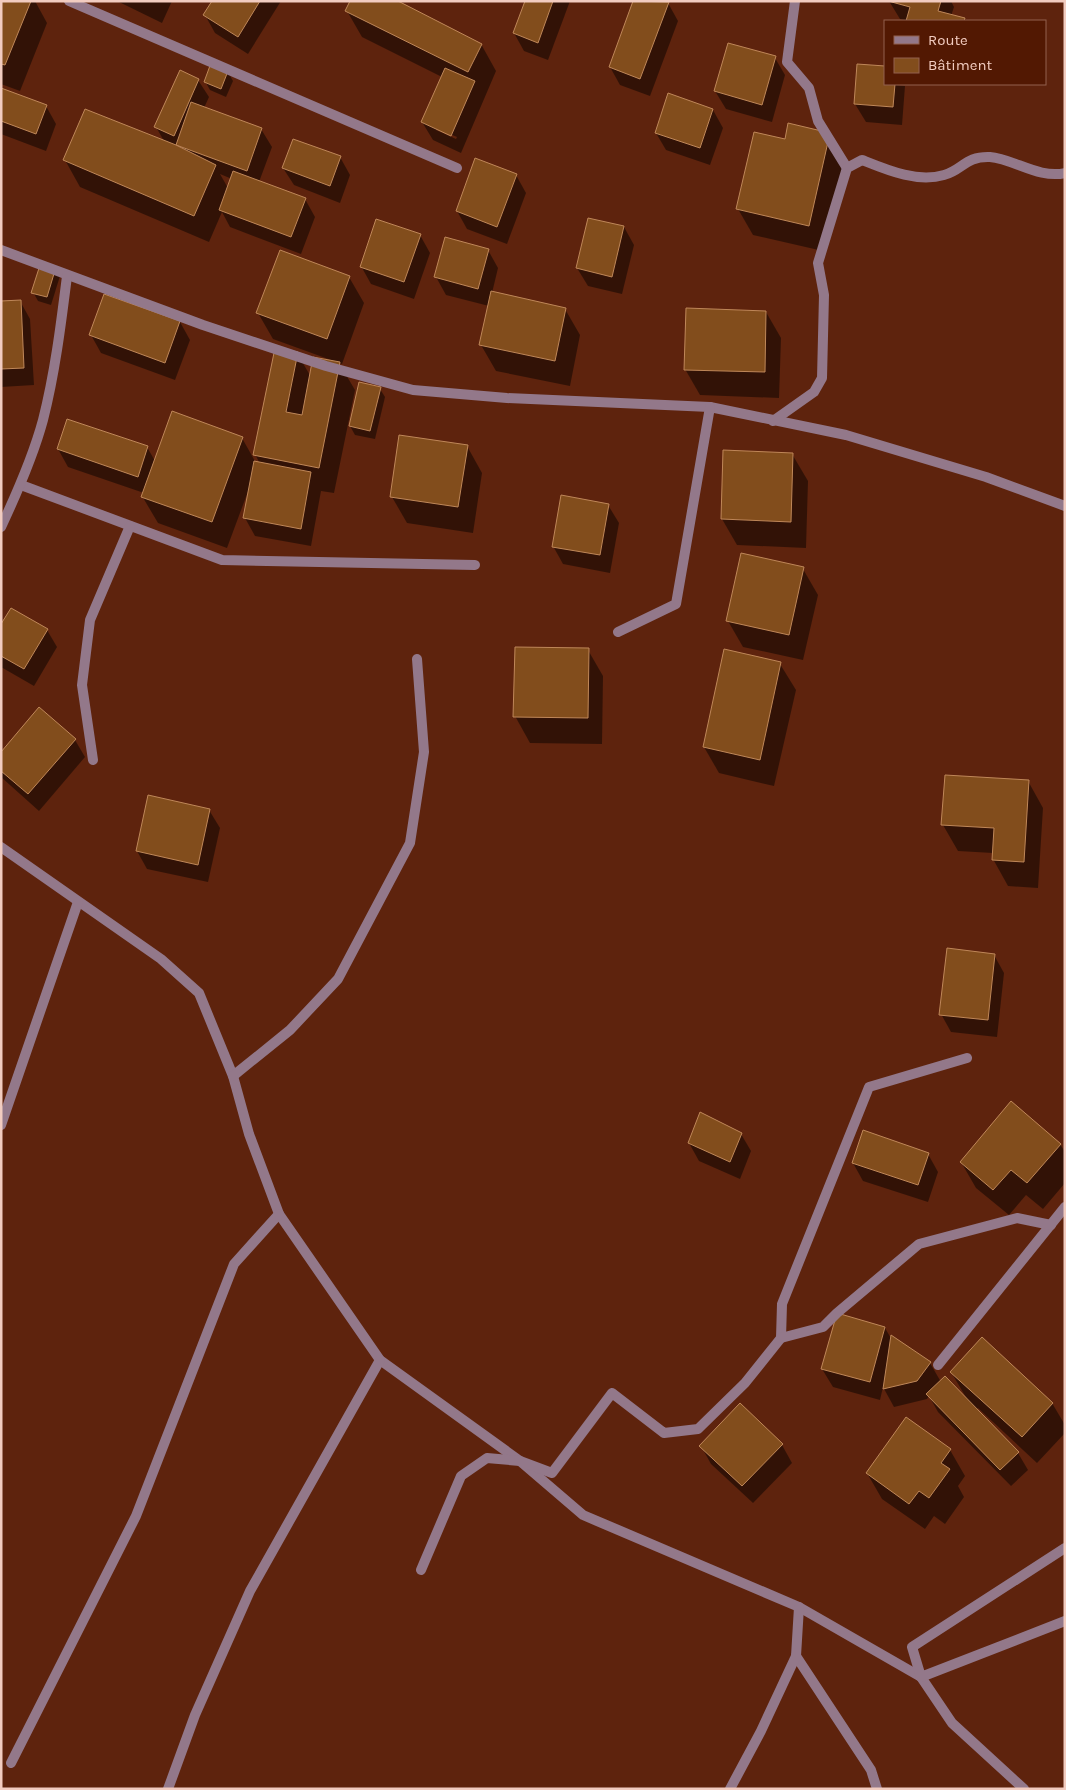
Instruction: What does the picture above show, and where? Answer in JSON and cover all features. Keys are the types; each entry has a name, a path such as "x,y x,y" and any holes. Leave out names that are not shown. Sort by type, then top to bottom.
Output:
{"street":[{"path":"69,1 457,168"},
{"path":"795,1 787,62 809,88 818,121 847,168"},
{"path":"773,421 814,392 822,378 824,295 818,263 847,168 862,160 894,173 928,178 946,175 974,157 992,157 1026,169 1065,172"},
{"path":"1,250 203,325 326,366 413,390 507,398 710,407 846,435 986,476 1065,506"},
{"path":"1,527 21,485 42,420 60,334 67,276"},
{"path":"618,632 676,604 710,407"},
{"path":"21,485 222,560 475,565"},
{"path":"93,760 82,685 90,620 130,526"},
{"path":"233,1076 290,1030 338,979 410,843 424,752 417,659"},
{"path":"1,847 161,960 199,993 233,1076 249,1134 279,1214 380,1360 520,1461 584,1515 799,1606 921,1677"},
{"path":"1,1125 78,902"},
{"path":"421,1570 461,1476 487,1458 520,1461 552,1473 612,1393 664,1433 698,1429 746,1384 781,1338 782,1304 870,1087 967,1058"},
{"path":"938,1365 1065,1207"},
{"path":"11,1763 136,1516 234,1264 279,1214"},
{"path":"781,1338 824,1327 837,1313 919,1244 1017,1218 1051,1225"},
{"path":"168,1789 195,1715 250,1591 380,1360"},
{"path":"1024,1789 952,1723 921,1677 912,1647 1065,1548"},
{"path":"730,1789 761,1731 796,1656 799,1606"},
{"path":"921,1677 1065,1621"},
{"path":"796,1656 871,1770 877,1789"}],"building":[{"path":"1,1 31,1 5,65 1,64"},
{"path":"212,1 260,1 238,37 203,15"},
{"path":"350,1 398,1 482,44 468,72 345,11"},
{"path":"525,1 553,1 538,43 513,33"},
{"path":"633,1 669,2 640,79 609,67"},
{"path":"888,1 941,1 938,11 965,18 964,20 906,20 910,7"},
{"path":"728,43 776,56 762,105 714,91"},
{"path":"211,63 228,71 221,89 204,82"},
{"path":"857,64 884,66 884,85 895,85 893,107 854,104"},
{"path":"445,68 475,81 451,136 421,122"},
{"path":"180,70 199,79 174,136 154,127"},
{"path":"1,88 47,105 36,134 1,121"},
{"path":"668,93 713,109 700,148 655,133"},
{"path":"191,102 262,128 247,171 176,145"},
{"path":"85,109 176,145 216,165 194,216 63,160"},
{"path":"788,123 830,133 809,226 736,209 754,132 785,139"},
{"path":"293,139 341,156 330,186 282,168"},
{"path":"475,158 517,174 497,227 456,211"},
{"path":"233,171 306,198 291,237 219,210"},
{"path":"588,218 624,226 612,277 576,268"},
{"path":"376,219 421,234 404,282 360,267"},
{"path":"445,237 489,249 478,289 434,277"},
{"path":"280,250 350,276 327,339 256,313"},
{"path":"41,262 56,267 47,297 31,293"},
{"path":"491,291 566,308 555,361 479,345"},
{"path":"104,294 180,321 165,363 89,335"},
{"path":"21,300 24,368 1,369 1,301"},
{"path":"686,308 766,311 765,372 684,370"},
{"path":"275,348 298,352 286,412 302,415 313,357 340,362 319,468 253,455"},
{"path":"359,382 381,387 370,431 349,426"},
{"path":"172,411 243,437 212,522 141,497"},
{"path":"67,419 148,446 138,477 57,449"},
{"path":"399,435 468,445 458,507 390,497"},
{"path":"723,450 793,453 791,522 721,519"},
{"path":"254,461 311,472 301,529 243,518"},
{"path":"561,495 609,504 600,555 552,547"},
{"path":"741,553 804,567 789,635 726,621"},
{"path":"11,608 48,629 24,669 1,656 1,624"},
{"path":"515,647 589,648 588,718 513,717"},
{"path":"724,649 781,662 760,760 703,747"},
{"path":"39,707 76,739 28,794 1,771 1,752"},
{"path":"945,775 1029,780 1024,862 992,860 994,828 941,825"},
{"path":"148,795 210,809 198,865 136,851"},
{"path":"947,948 995,954 988,1020 939,1015"},
{"path":"1011,1101 1061,1144 1027,1183 1011,1170 993,1190 960,1162"},
{"path":"700,1112 742,1133 730,1162 688,1143"},
{"path":"863,1130 929,1153 918,1185 852,1163"},
{"path":"837,1313 885,1327 870,1382 821,1369"},
{"path":"891,1335 931,1362 917,1381 883,1389"},
{"path":"982,1337 1053,1403 1022,1437 950,1372"},
{"path":"945,1376 1019,1452 1000,1470 926,1394"},
{"path":"740,1403 783,1444 742,1486 699,1446"},
{"path":"906,1417 951,1449 941,1463 950,1469 929,1498 919,1491 909,1504 866,1473"}]}
